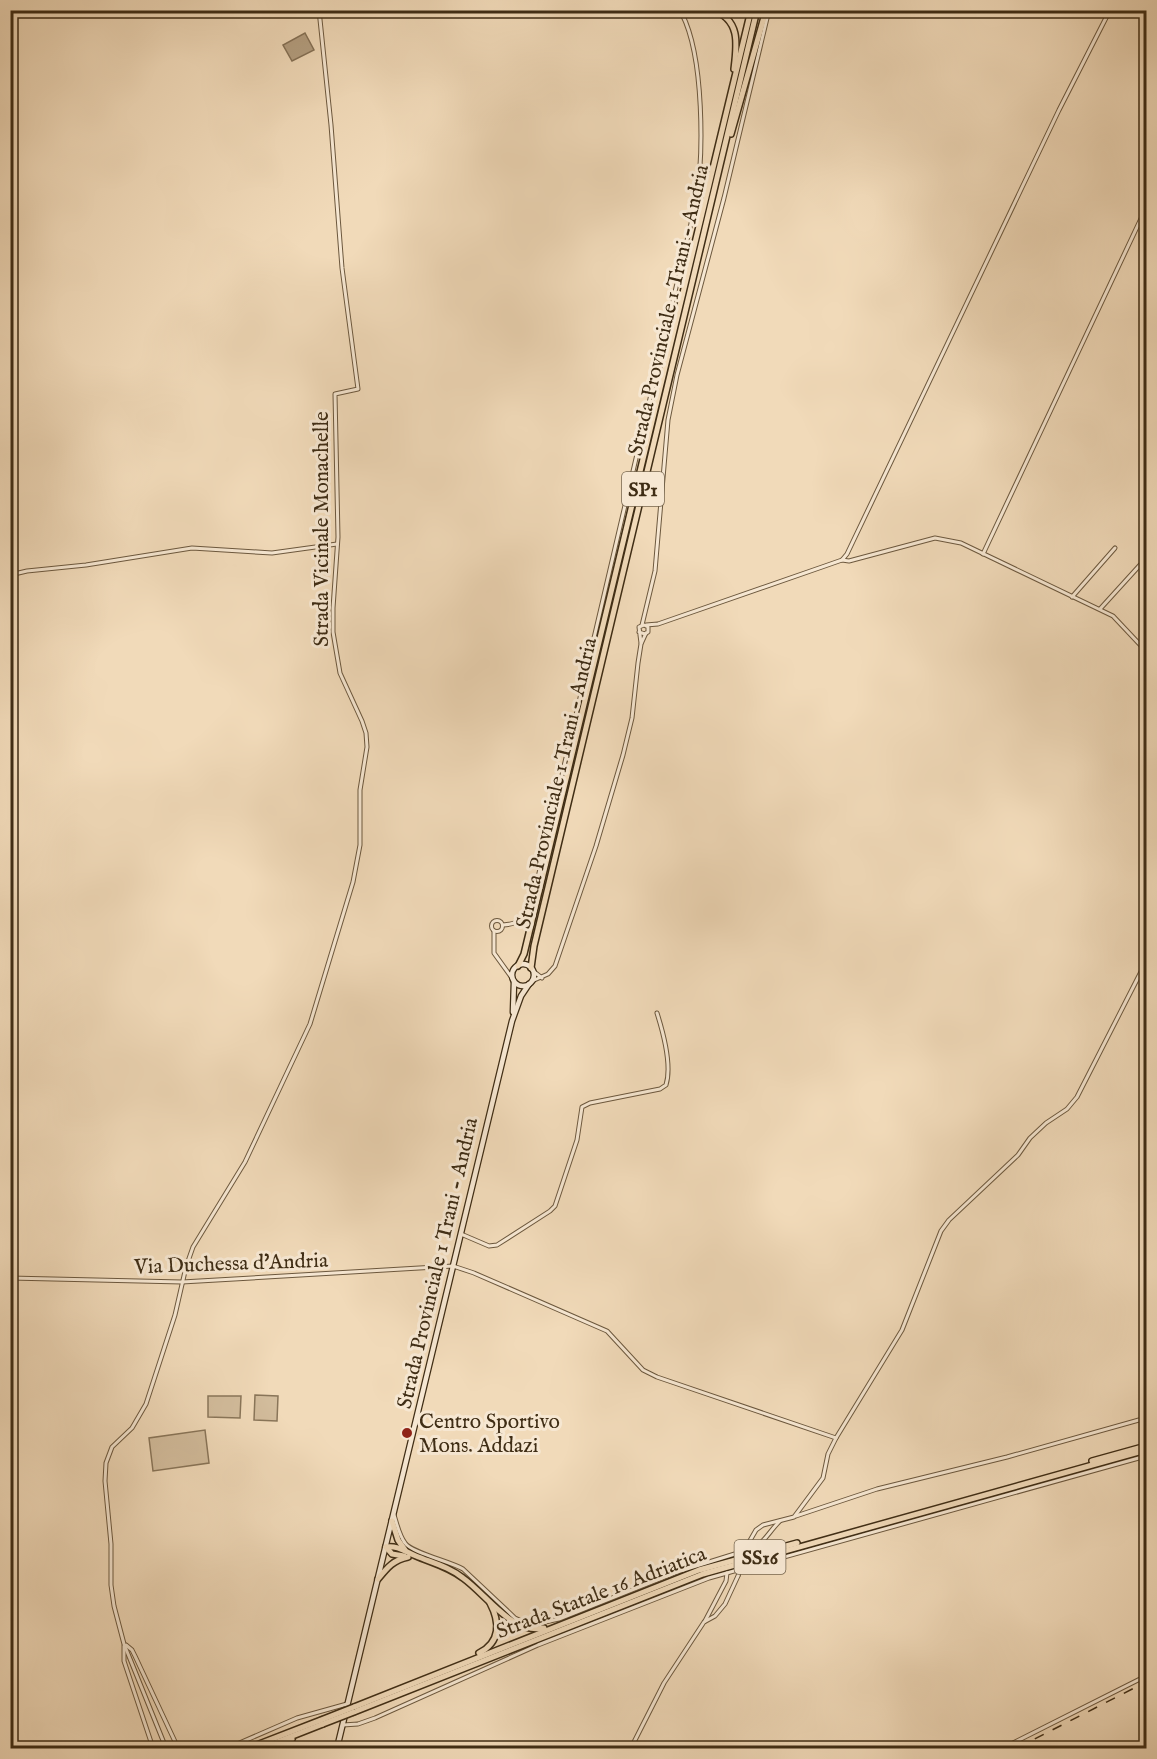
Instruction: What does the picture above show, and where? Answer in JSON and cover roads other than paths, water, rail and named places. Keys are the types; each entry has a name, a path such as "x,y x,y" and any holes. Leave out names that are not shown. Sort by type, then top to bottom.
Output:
{"highway":[{"path":"712,10 727,18 735,32 737,52 730,96"},
{"name":"Strada Provinciale 1 Trani - Andria","path":"518,966 524,954 751,10"},
{"name":"Strada Provinciale 1 Trani - Andria","path":"532,970 534,946 757,10"},
{"path":"720,167 768,10"},
{"name":"Strada Statale 16 Adriatica","path":"249,1749 322,1722 699,1570 1146,1448"},
{"name":"Strada Statale 16 Adriatica","path":"354,1709 703,1574 1146,1448"},
{"path":"378,1579 395,1561 407,1554 398,1540 392,1521"},
{"name":"SS16","path":"386,1547 392,1554 418,1557 456,1573 515,1623 529,1629 536,1630 568,1621"},
{"name":"SS16","path":"430,1677 447,1667 477,1655 490,1645 495,1638 497,1622 496,1615 487,1599"},
{"name":"Strada Statale 16 Adriatica","path":"262,1749 322,1722"},
{"name":"SS16","path":"282,1749 289,1741 322,1722"}],"main road":[{"path":"518,966 525,965 532,970"},
{"name":"Strada Provinciale 1 Trani - Andria","path":"512,1021 513,971 518,966"},
{"name":"Strada Provinciale 1 Trani - Andria","path":"386,1547 512,1021 521,996 530,983 532,970"},
{"path":"513,980 519,986 530,983"},
{"name":"SP1","path":"337,1749 386,1547"}],"street":[{"name":"Strada Vicinale Monachelle","path":"166,1749 124,1644 114,1606 105,1463 112,1447 132,1428 146,1404 175,1315 193,1247 246,1162 310,1024 352,882 360,845 360,790 362,768 366,758 366,733 340,673 336,658 333,608 337,544 335,394 358,389 342,268 319,10"},
{"path":"513,980 495,952 494,931 491,926 494,921 499,921 503,925 521,921 532,903 696,202 700,169 699,93 688,26 678,10"},
{"path":"530,983 542,978 552,970 559,957 596,846 629,727 641,645 647,632 644,625 655,571 668,420 677,375 724,198 768,10"},
{"path":"842,560 1059,110 1110,10"},
{"path":"682,14 692,11"},
{"path":"983,554 1146,208"},
{"path":"641,645 639,627 644,625 658,624 842,560 849,561 935,538 961,543 1100,609 1113,616 1146,651"},
{"path":"10,575 192,548 272,553 337,544"},
{"path":"1072,597 1116,548"},
{"path":"1100,609 1140,565"},
{"path":"639,632 642,634 647,632 658,624"},
{"path":"494,931 501,930 503,925"},
{"path":"794,1517 823,1479 828,1454 836,1437 902,1330 941,1231 949,1220 1018,1155 1030,1138 1046,1123 1067,1109 1077,1096 1146,962"},
{"path":"532,970 542,978"},
{"path":"461,1234 489,1246 497,1245 550,1211 558,1200 564,1175 577,1140 582,1107 590,1103 660,1089 666,1085 668,1078 663,1032 657,1013"},
{"path":"453,1266 607,1331 643,1370 657,1377 836,1437"},
{"name":"Via Duchessa d'Andria","path":"10,1278 182,1282 453,1266"},
{"path":"704,1622 720,1611 733,1589 748,1544 756,1530 763,1525 877,1489 1007,1457 1146,1418"},
{"path":"343,1725 358,1724 375,1718 538,1645 677,1590 727,1573 1146,1456"},
{"path":"393,1514 403,1540 410,1548 455,1564 515,1618 528,1624 560,1619 676,1572 754,1548 761,1545 770,1530 781,1519"},
{"path":"631,1749 664,1683 704,1622 726,1581 727,1573"},
{"path":"124,1644 124,1661 153,1749"},
{"path":"124,1644 132,1650 178,1749"},
{"path":"1004,1749 1146,1676"},
{"path":"228,1749 297,1718 348,1703"},
{"path":"634,1743 640,1749"}],"railway":[{"path":"1017,1748 1146,1682"}],"place":[{"name":"Centro Sportivo Mons. Addazi","path":"407,1433"}]}
